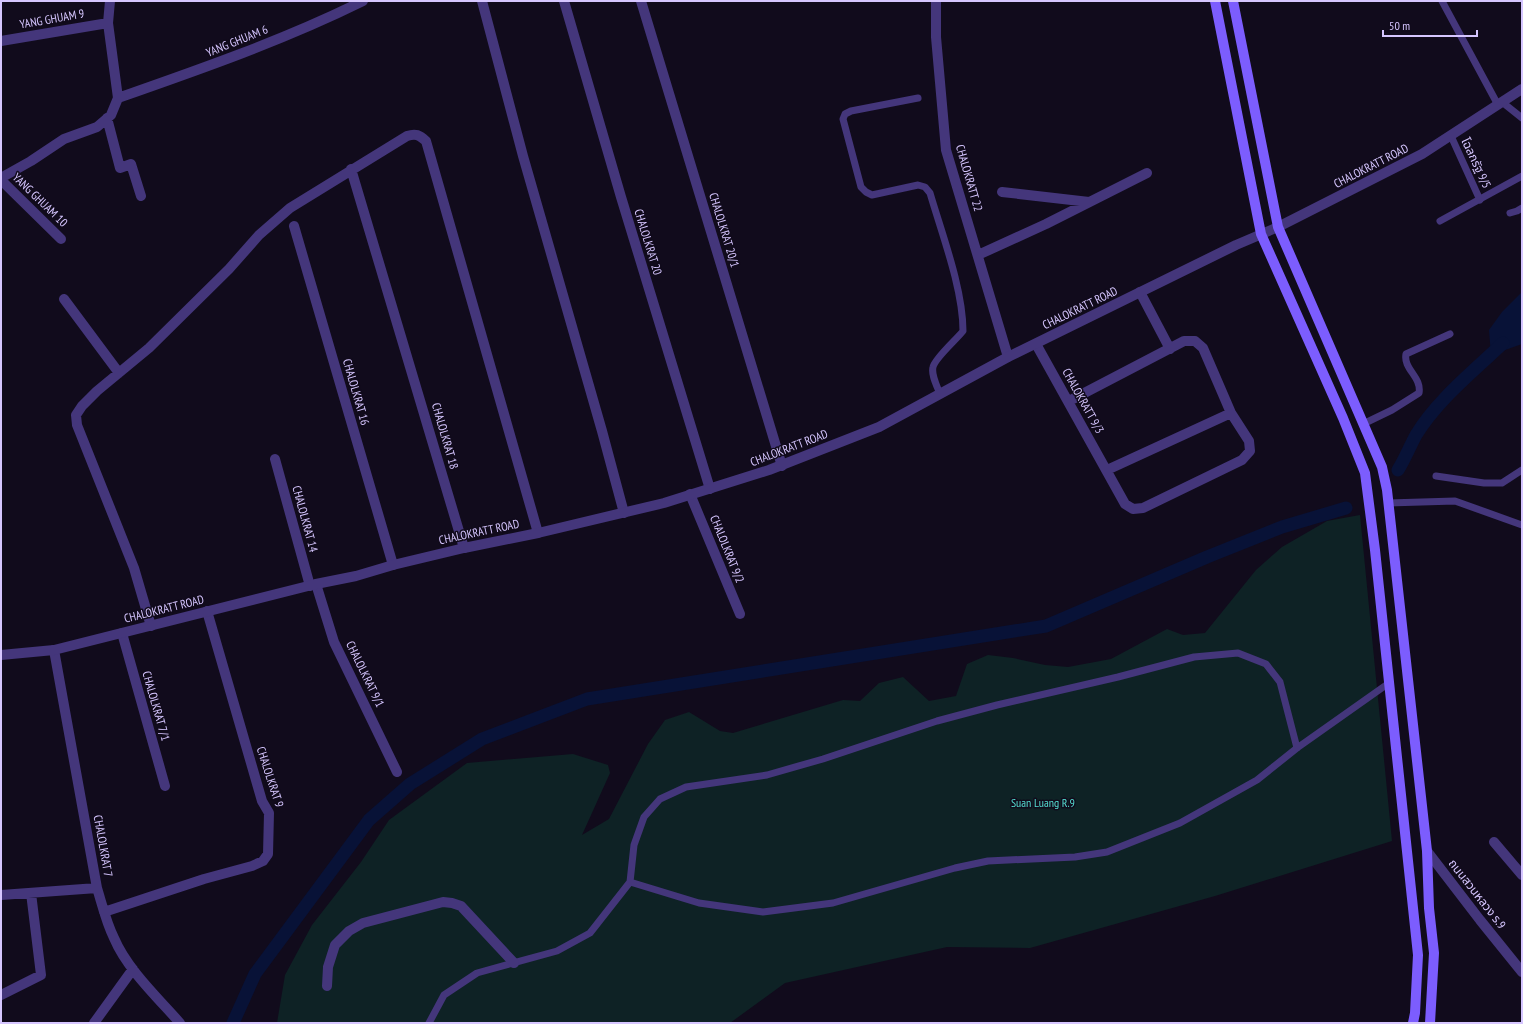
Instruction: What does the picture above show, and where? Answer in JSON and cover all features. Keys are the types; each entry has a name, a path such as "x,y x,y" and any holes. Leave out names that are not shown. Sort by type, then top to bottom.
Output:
{"main road":[{"path":"1215,1 1261,234 1343,418 1365,473 1418,956 1415,1013 1413,1023"},
{"path":"1233,1 1278,227 1382,467 1388,503 1427,851 1429,908 1434,953 1430,1023"}],"street":[{"path":"1,179 64,139 97,127 111,115 118,98 108,23 110,1"},
{"name":"YANG GHUAM 6","path":"118,98 208,67 308,26 363,1"},
{"path":"482,1 523,156 624,513"},
{"name":"CHALOLKRAT 20","path":"564,1 621,197 710,489"},
{"name":"CHALOLKRAT 20/1","path":"641,1 782,466"},
{"name":"CHALOKRATT 22","path":"936,1 936,37 946,150 1008,358"},
{"name":"YANG GHUAM 9","path":"1,41 108,23"},
{"name":"CHALOKRATT ROAD","path":"1,655 54,650 313,585 356,576 393,565 624,513 664,503 782,466 879,427 1008,358 1140,292 1278,227 1422,154 1522,89"},
{"path":"107,118 120,168 131,164 141,196"},
{"path":"151,626 134,568 77,425 76,415 82,406 149,348 229,269 264,230 290,208 351,169 407,136 414,134 419,135 426,141 538,533"},
{"name":"CHALOLKRAT 18","path":"351,169 401,332 464,548"},
{"path":"978,255 1147,174"},
{"name":"YANG GHUAM 10","path":"1,179 61,239"},
{"path":"1002,192 1090,202"},
{"name":"CHALOLKRAT 16","path":"294,226 393,565"},
{"path":"1140,292 1170,348"},
{"path":"64,299 119,373"},
{"path":"1069,401 1184,341 1195,341 1203,348 1231,414 1107,470"},
{"name":"CHALOKRATT 9/3","path":"1036,344 1126,504 1133,509 1143,508 1242,460 1247,456 1250,447 1249,441 1231,414"},
{"name":"CHALOLKRAT 14","path":"275,459 313,585"},
{"name":"CHALOLKRAT 9/2","path":"690,494 740,614"},
{"name":"CHALOLKRAT 9/1","path":"313,585 334,642 397,772"},
{"name":"CHALOLKRAT 9","path":"104,912 204,879 252,866 263,861 268,854 269,813 262,801 207,611"},
{"name":"CHALOLKRAT 7/1","path":"122,633 165,786"},
{"name":"CHALOLKRAT 7","path":"54,650 97,888 104,912 114,939 133,969 180,1023"},
{"path":"1494,842 1522,876"},
{"name":"ถนนสวนหลวง ร.9","path":"1427,851 1522,972"},
{"path":"1,895 97,888"},
{"path":"1,995 41,975 31,893"},
{"path":"327,986 328,966 335,946 349,931 363,923 443,902 461,906 514,963"},
{"path":"94,1023 133,969"}],"lane":[{"path":"1442,1 1500,104 1522,118"},
{"path":"918,98 851,111 845,114 843,119 861,187 866,192 872,195 918,185 925,187 930,193 955,278 963,318 963,331 938,358 933,366 934,375 940,394"},
{"name":"โฉลกรัฐ 9/5","path":"1451,136 1480,200"},
{"path":"1440,221 1522,176"},
{"path":"1510,213 1522,208"},
{"path":"1363,424 1392,410 1419,393 1419,385 1415,375 1406,364 1406,354 1450,334"},
{"path":"1436,476 1484,483 1502,483 1522,470"},
{"path":"1388,503 1455,501 1522,525"},
{"path":"428,1023 444,995 477,973 557,951 590,933 630,882 634,845 644,817 660,799 686,787 767,775 823,759 937,721 997,705 1118,677 1194,657 1238,653 1266,664 1280,682 1297,748"},
{"path":"630,882 699,903 763,912 833,903 955,868 988,861 1075,857 1107,852 1180,823 1258,780 1297,748 1389,683"}],"green space":[{"name":"Suan Luang R.9","path":"1360,515 1392,841 1215,896 1030,948 947,947 785,983 730,1023 277,1023 285,975 312,925 361,862 389,820 467,763 573,754 608,765 610,773 582,835 609,819 648,744 665,720 689,712 720,731 733,733 843,700 860,701 879,683 903,677 929,701 956,696 967,664 988,655 1013,658 1045,665 1068,667 1111,659 1167,629 1183,635 1205,633 1256,570 1282,547 1327,521"}],"water":[{"path":"1522,292 1522,344 1491,355 1489,330 1502,312"}],"waterway":[{"path":"1398,470 1416,435 1434,410 1456,386 1503,343"},
{"path":"233,1023 255,974 369,820 410,784 482,739 587,699 1046,626 1207,557 1282,527 1346,508"}]}
